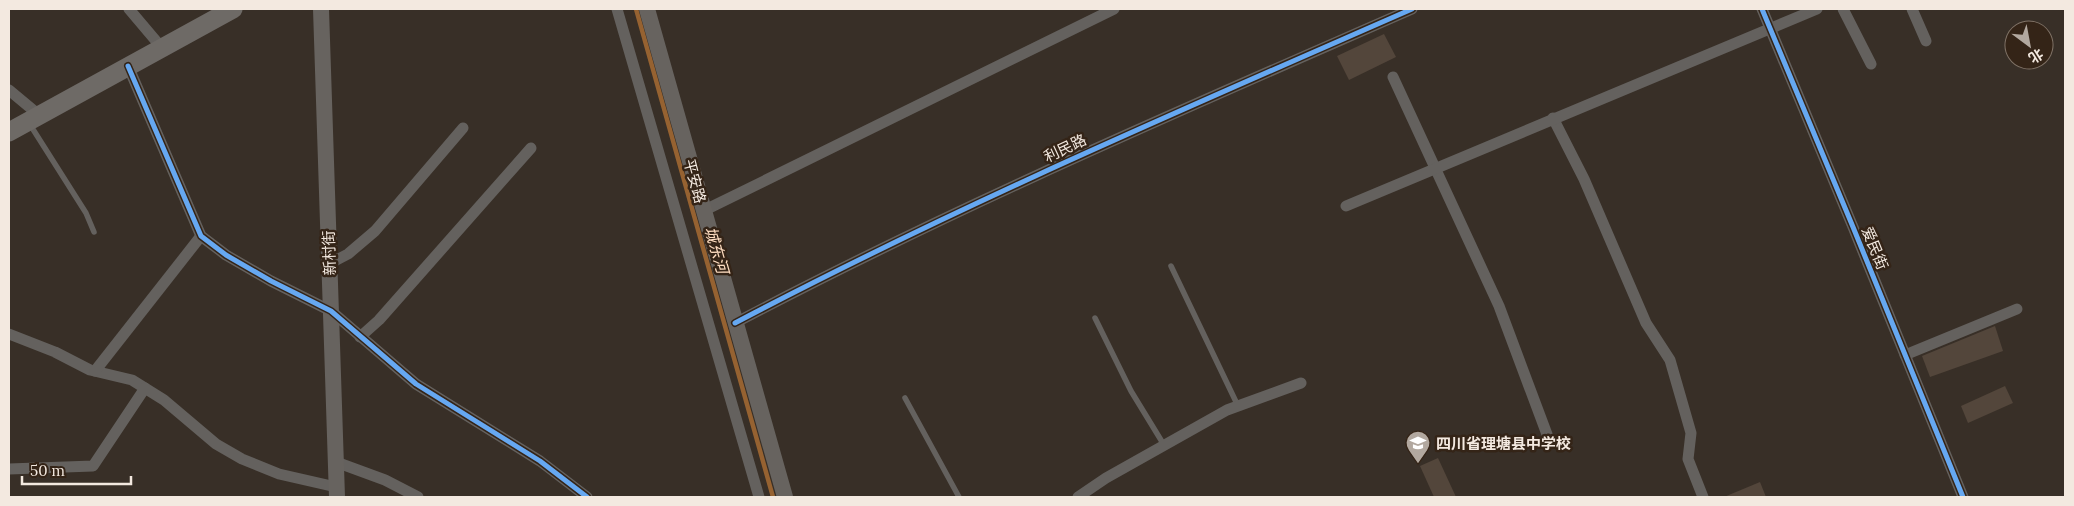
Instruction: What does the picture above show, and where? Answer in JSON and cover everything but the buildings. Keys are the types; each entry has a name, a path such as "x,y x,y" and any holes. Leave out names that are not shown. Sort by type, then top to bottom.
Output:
{"main road":[{"path":"9,132 232,9"}],"street":[{"path":"129,9 162,48"},
{"name":"新村街","path":"321,9 337,492"},
{"path":"617,9 759,497"},
{"name":"平安路","path":"647,9 785,497"},
{"path":"703,211 1114,9"},
{"name":"利民路","path":"735,324 1029,179 1134,130 1412,9"},
{"name":"爱民街","path":"1762,9 1963,497"},
{"path":"1346,206 1817,9"},
{"path":"1843,9 1871,64"},
{"path":"1912,9 1926,41"},
{"path":"128,66 201,236 226,255 264,277 331,311 416,384 540,461 587,497"},
{"path":"1393,77 1499,306 1548,437"},
{"path":"9,90 34,118"},
{"path":"1553,118 1584,178 1646,323 1670,360 1692,433 1688,459 1703,497"},
{"path":"329,264 348,254 375,231 463,128"},
{"path":"360,337 379,320 531,148"},
{"path":"95,371 201,236"},
{"path":"1905,355 2017,310"},
{"path":"9,334 95,371 132,380 170,405 216,444 242,459 279,474 337,492"},
{"path":"1078,497 1106,478 1227,410 1301,383"},
{"path":"9,469 93,466 145,388"},
{"path":"336,462 385,480 418,497"}],"lane":[{"path":"34,118 94,232"},
{"path":"1171,266 1238,406"},
{"path":"1095,318 1131,391 1164,445"},
{"path":"905,398 959,497"}],"waterway":[{"name":"城东河","path":"636,9 773,497"}],"cycle path":[{"path":"735,323 902,239 1070,160 1412,9"},
{"path":"1762,9 1963,497"},
{"path":"128,66 201,236 226,255 271,281 331,311 416,384 540,461 587,497"}],"place":[{"name":"四川省理塘县中学校","path":"1418,464"}]}
